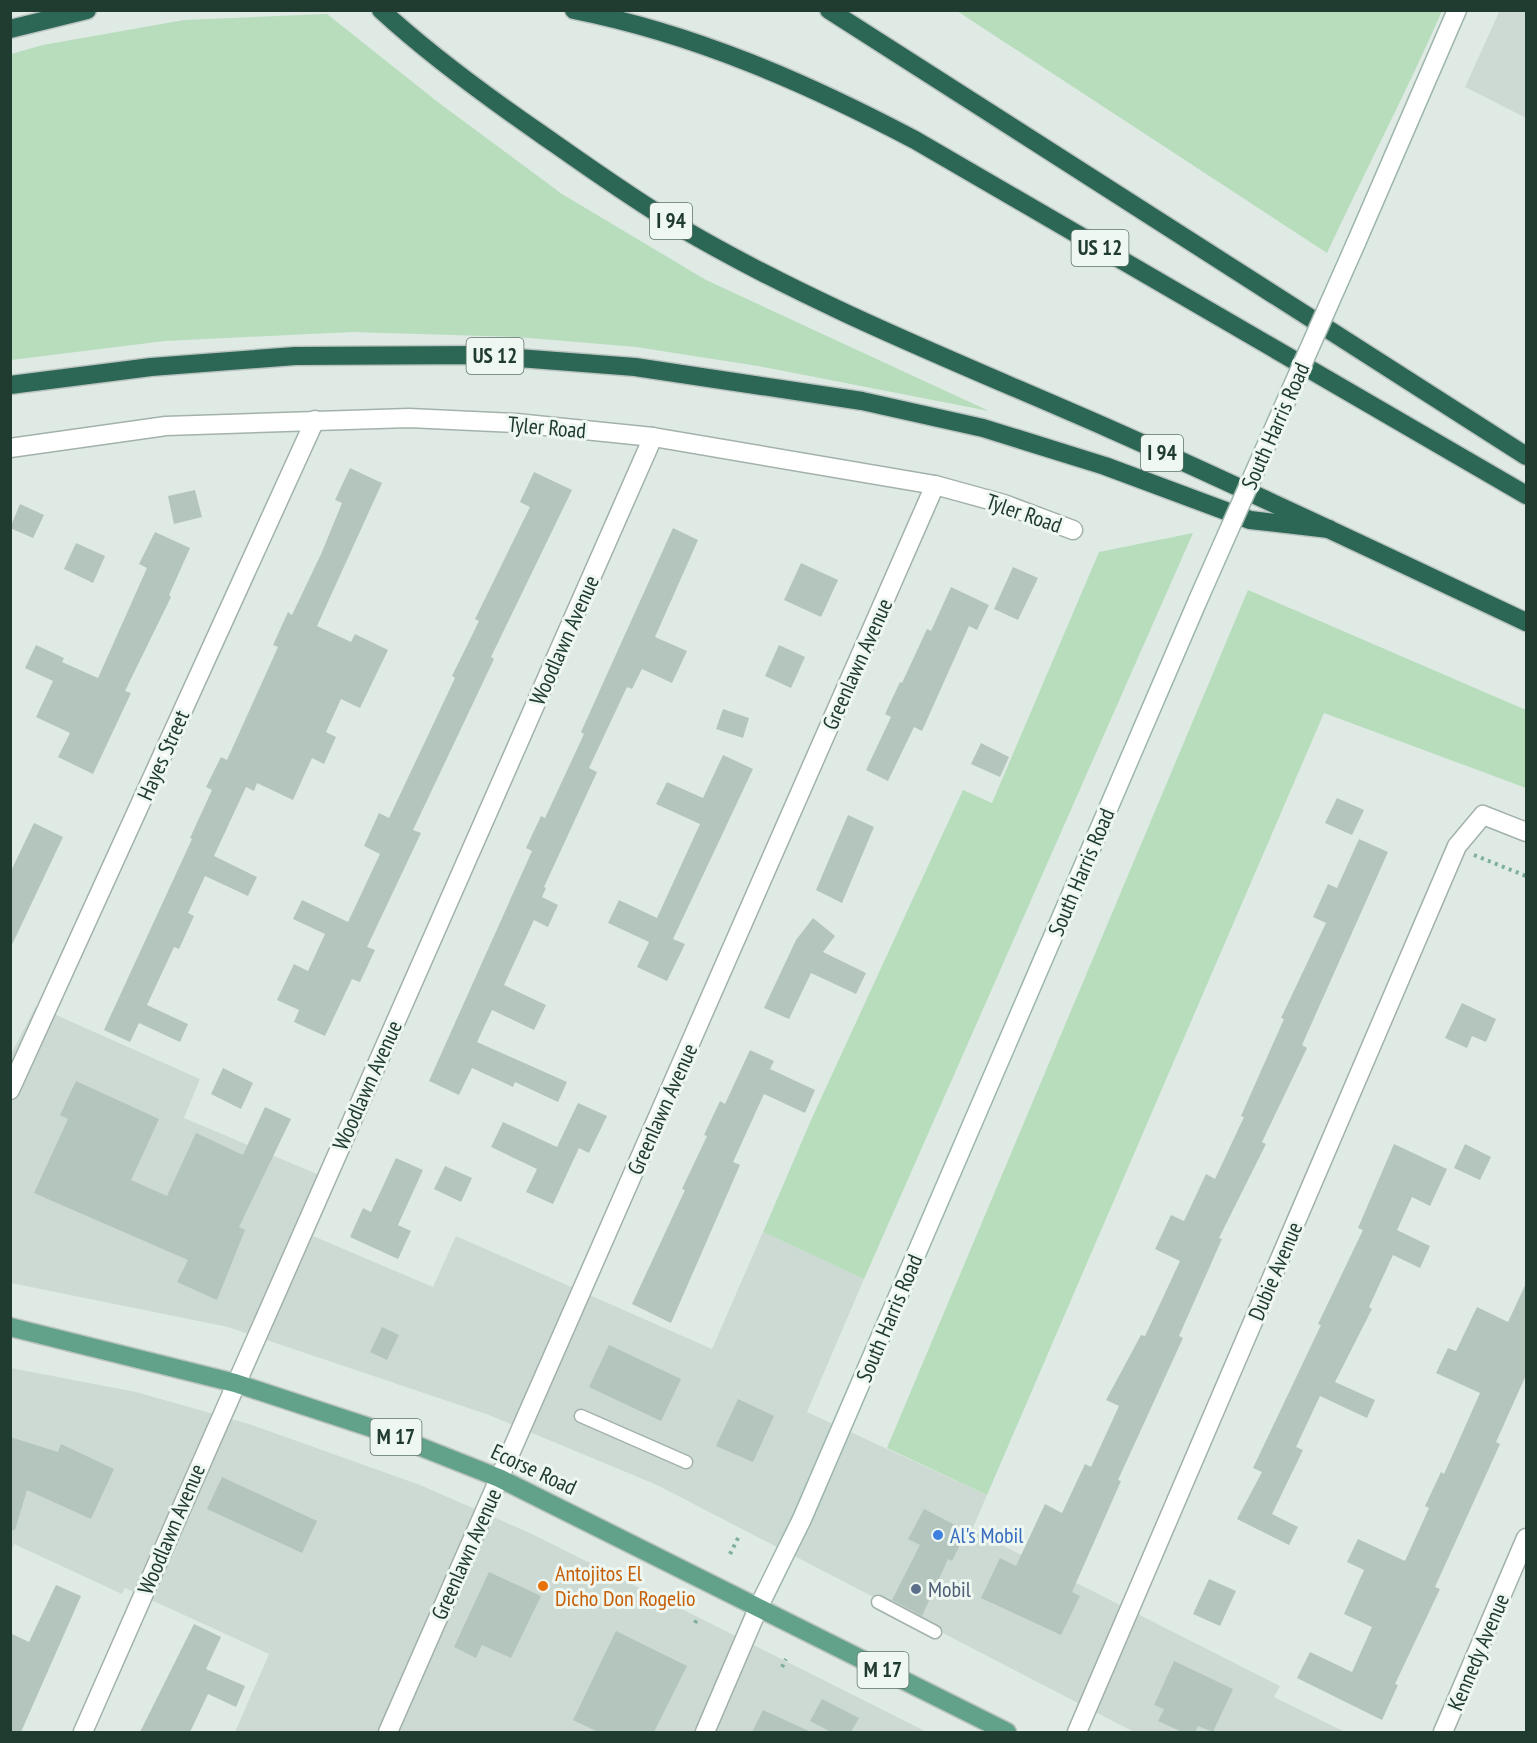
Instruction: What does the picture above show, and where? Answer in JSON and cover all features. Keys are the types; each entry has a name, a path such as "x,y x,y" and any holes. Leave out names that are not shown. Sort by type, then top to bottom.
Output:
{"highway":[{"path":"10,29 87,10"},
{"name":"I 94","path":"381,10 409,37 490,99 600,176 685,229 780,280 897,335 1115,431 1527,622"},
{"name":"US 12","path":"574,10 659,30 762,66 850,105 915,140 1527,495"},
{"path":"829,10 1527,456"},
{"name":"US 12","path":"10,385 152,367 296,356 479,354 635,367 736,380 862,401 983,428 1105,466 1250,520 1329,529"}],"main road":[{"name":"Ecorse Road","path":"10,1327 235,1383 378,1430 499,1478 1007,1732"}],"street":[{"name":"South Harris Road","path":"705,1732 759,1606 811,1499 1198,600 1456,10"},
{"name":"Tyler Road","path":"10,448 166,426 409,418 504,423 653,437 935,485 1004,504 1073,530"},
{"name":"Hayes Street","path":"10,1090 315,420"},
{"name":"Woodlawn Avenue","path":"83,1732 653,437"},
{"name":"Greenlawn Avenue","path":"388,1732 935,485"},
{"name":"Dubie Avenue","path":"1077,1732 1457,846 1483,815 1527,832"},
{"name":"Kennedy Avenue","path":"1443,1732 1527,1538"}],"lane":[{"path":"581,1416 686,1462"},
{"path":"878,1602 935,1632"}],"path":[{"path":"1470,853 1527,876"},
{"path":"730,1554 739,1536"},
{"path":"695,1623 699,1617"},
{"path":"782,1667 786,1659"}],"shaded area":[{"path":"1500,10 1526,11 1526,118 1465,87"},
{"path":"36,1006 200,1079 184,1118 336,1182 313,1236 433,1287 456,1236 712,1349 763,1232 864,1279 807,1412 987,1495 972,1530 1280,1686 1274,1697 1345,1732 1134,1732 657,1485 489,1415 228,1327 11,1283 10,1056"},
{"path":"11,1368 136,1392 249,1424 420,1485 530,1533 927,1732 235,1732 269,1654 125,1588 122,1594 14,1544 11,1552"}],"green space":[{"path":"957,11 1442,11 1327,253"},
{"path":"327,14 439,103 562,194 706,280 989,411 758,366 636,347 517,337 352,332 165,341 11,360 11,54 43,45 184,20"},
{"path":"1193,533 864,1279 763,1232 811,1120 963,790 992,803 1099,552"},
{"path":"1248,590 1526,710 1526,788 1324,713 987,1495 887,1448"}],"building":[{"path":"350,468 382,483 317,626 351,642 355,634 388,650 360,708 341,699 326,732 336,737 324,764 312,758 293,800 257,783 254,791 246,787 214,856 257,877 248,896 205,876 188,913 194,916 179,949 174,947 147,1005 188,1024 180,1042 139,1023 130,1042 104,1030 192,839 190,838 212,790 206,787 221,757 227,760 278,647 273,645 288,612 292,615 322,552 342,503 335,500"},
{"path":"534,472 572,490 491,657 494,659 413,830 421,833 367,947 375,950 360,982 352,979 325,1036 294,1022 299,1010 277,1000 294,964 308,971 325,934 293,919 302,900 348,922 380,854 364,846 379,813 389,818 455,678 452,676 479,621 475,619 530,507 520,502"},
{"path":"195,490 202,517 174,524 168,496"},
{"path":"20,504 44,515 33,538 10,528"},
{"path":"673,528 698,540 655,637 687,651 672,683 642,669 632,689 627,687 589,768 597,772 544,887 546,888 542,897 558,905 548,927 534,920 504,985 546,1005 534,1030 492,1010 477,1042 567,1082 558,1102 515,1082 513,1087 472,1068 459,1095 429,1081 532,851 526,848 541,816 545,818 584,734 581,732"},
{"path":"155,532 190,548 169,595 171,597 125,691 131,693 93,774 58,757 70,733 36,717 53,681 25,668 36,645 64,658 62,662 98,678 147,568 139,564"},
{"path":"76,543 105,556 93,583 64,569"},
{"path":"801,563 838,580 821,617 784,600"},
{"path":"1013,567 1038,578 1018,620 994,609"},
{"path":"951,587 989,605 977,630 969,626 922,731 914,727 888,781 866,770 891,717 885,714 927,629 931,631"},
{"path":"779,645 805,657 791,688 765,676"},
{"path":"723,709 749,718 743,738 716,729"},
{"path":"981,743 1009,757 1000,777 971,764"},
{"path":"723,755 753,769 673,939 685,944 667,981 637,967 649,942 608,923 619,900 657,918 700,824 656,804 667,782 703,798"},
{"path":"1337,798 1364,810 1352,835 1325,823"},
{"path":"848,815 874,827 842,903 816,890"},
{"path":"34,823 63,837 10,949 10,873"},
{"path":"1359,839 1388,852 1302,1045 1307,1048 1262,1142 1266,1144 1219,1238 1222,1239 1179,1336 1183,1338 1118,1480 1121,1481 1072,1592 1080,1596 1061,1635 981,1598 1000,1558 1016,1566 1045,1504 1062,1513 1085,1464 1091,1467 1119,1406 1106,1400 1141,1335 1145,1336 1180,1261 1155,1249 1171,1215 1184,1221 1206,1174 1215,1179 1244,1117 1241,1116 1284,1019 1281,1018 1326,923 1313,917 1328,884 1337,888"},
{"path":"813,918 835,936 823,952 866,973 856,994 811,973 789,1019 764,1008 796,940"},
{"path":"1462,1003 1496,1019 1486,1042 1472,1036 1467,1048 1445,1038"},
{"path":"750,1050 774,1061 770,1069 815,1090 805,1113 764,1094 733,1162 740,1165 671,1323 632,1304 685,1190 682,1189 707,1136 704,1135 720,1101 725,1104"},
{"path":"223,1068 253,1083 241,1109 211,1094"},
{"path":"76,1081 159,1119 131,1180 167,1196 196,1133 243,1155 265,1107 291,1119 239,1227 245,1230 217,1300 177,1282 188,1260 34,1193 68,1119 60,1115"},
{"path":"578,1103 607,1116 589,1153 579,1148 553,1204 526,1192 537,1169 491,1147 503,1122 557,1147"},
{"path":"1394,1144 1447,1169 1430,1206 1412,1197 1397,1230 1430,1246 1420,1268 1393,1255 1369,1307 1372,1309 1335,1382 1375,1400 1367,1418 1320,1396 1296,1447 1303,1450 1272,1514 1298,1527 1289,1545 1237,1519 1262,1472 1253,1468 1363,1230 1358,1228"},
{"path":"1465,1144 1491,1157 1480,1180 1454,1168"},
{"path":"396,1158 423,1170 398,1225 411,1231 398,1259 350,1237 363,1208 371,1212"},
{"path":"445,1166 472,1178 461,1202 434,1189"},
{"path":"1527,1281 1527,1373 1496,1442 1500,1444 1435,1587 1440,1589 1395,1684 1398,1685 1382,1720 1297,1678 1310,1652 1352,1672 1372,1627 1344,1614 1364,1570 1347,1562 1358,1539 1405,1561 1429,1508 1425,1506 1441,1472 1444,1474 1480,1393 1436,1373 1448,1348 1456,1351 1477,1307 1508,1322"},
{"path":"382,1327 399,1335 387,1360 370,1352"},
{"path":"609,1345 681,1379 661,1421 589,1387"},
{"path":"738,1399 774,1416 753,1462 716,1446"},
{"path":"10,1437 58,1452 61,1444 114,1469 91,1519 27,1490 15,1530 10,1530"},
{"path":"222,1477 317,1521 302,1553 207,1509"},
{"path":"924,1509 967,1531 952,1561 948,1559 922,1616 892,1600 920,1545 908,1539"},
{"path":"489,1572 541,1596 511,1658 482,1645 476,1658 454,1647"},
{"path":"1209,1579 1236,1591 1220,1626 1193,1614"},
{"path":"56,1585 81,1596 21,1732 10,1732 10,1633 29,1642"},
{"path":"194,1624 221,1637 206,1669 245,1686 236,1707 208,1694 190,1732 140,1732"},
{"path":"616,1631 687,1666 654,1732 598,1732 573,1720"},
{"path":"1174,1661 1233,1689 1213,1732 1198,1726 1195,1732 1182,1732 1158,1721 1164,1709 1154,1705"},
{"path":"822,1699 859,1718 851,1732 831,1732 810,1721"},
{"path":"763,1710 811,1732 752,1732"}],"place":[{"name":"Al's Mobil","path":"938,1535"},
{"name":"Antojitos El Dicho Don Rogelio","path":"543,1586"},
{"name":"Mobil","path":"916,1589"}]}
